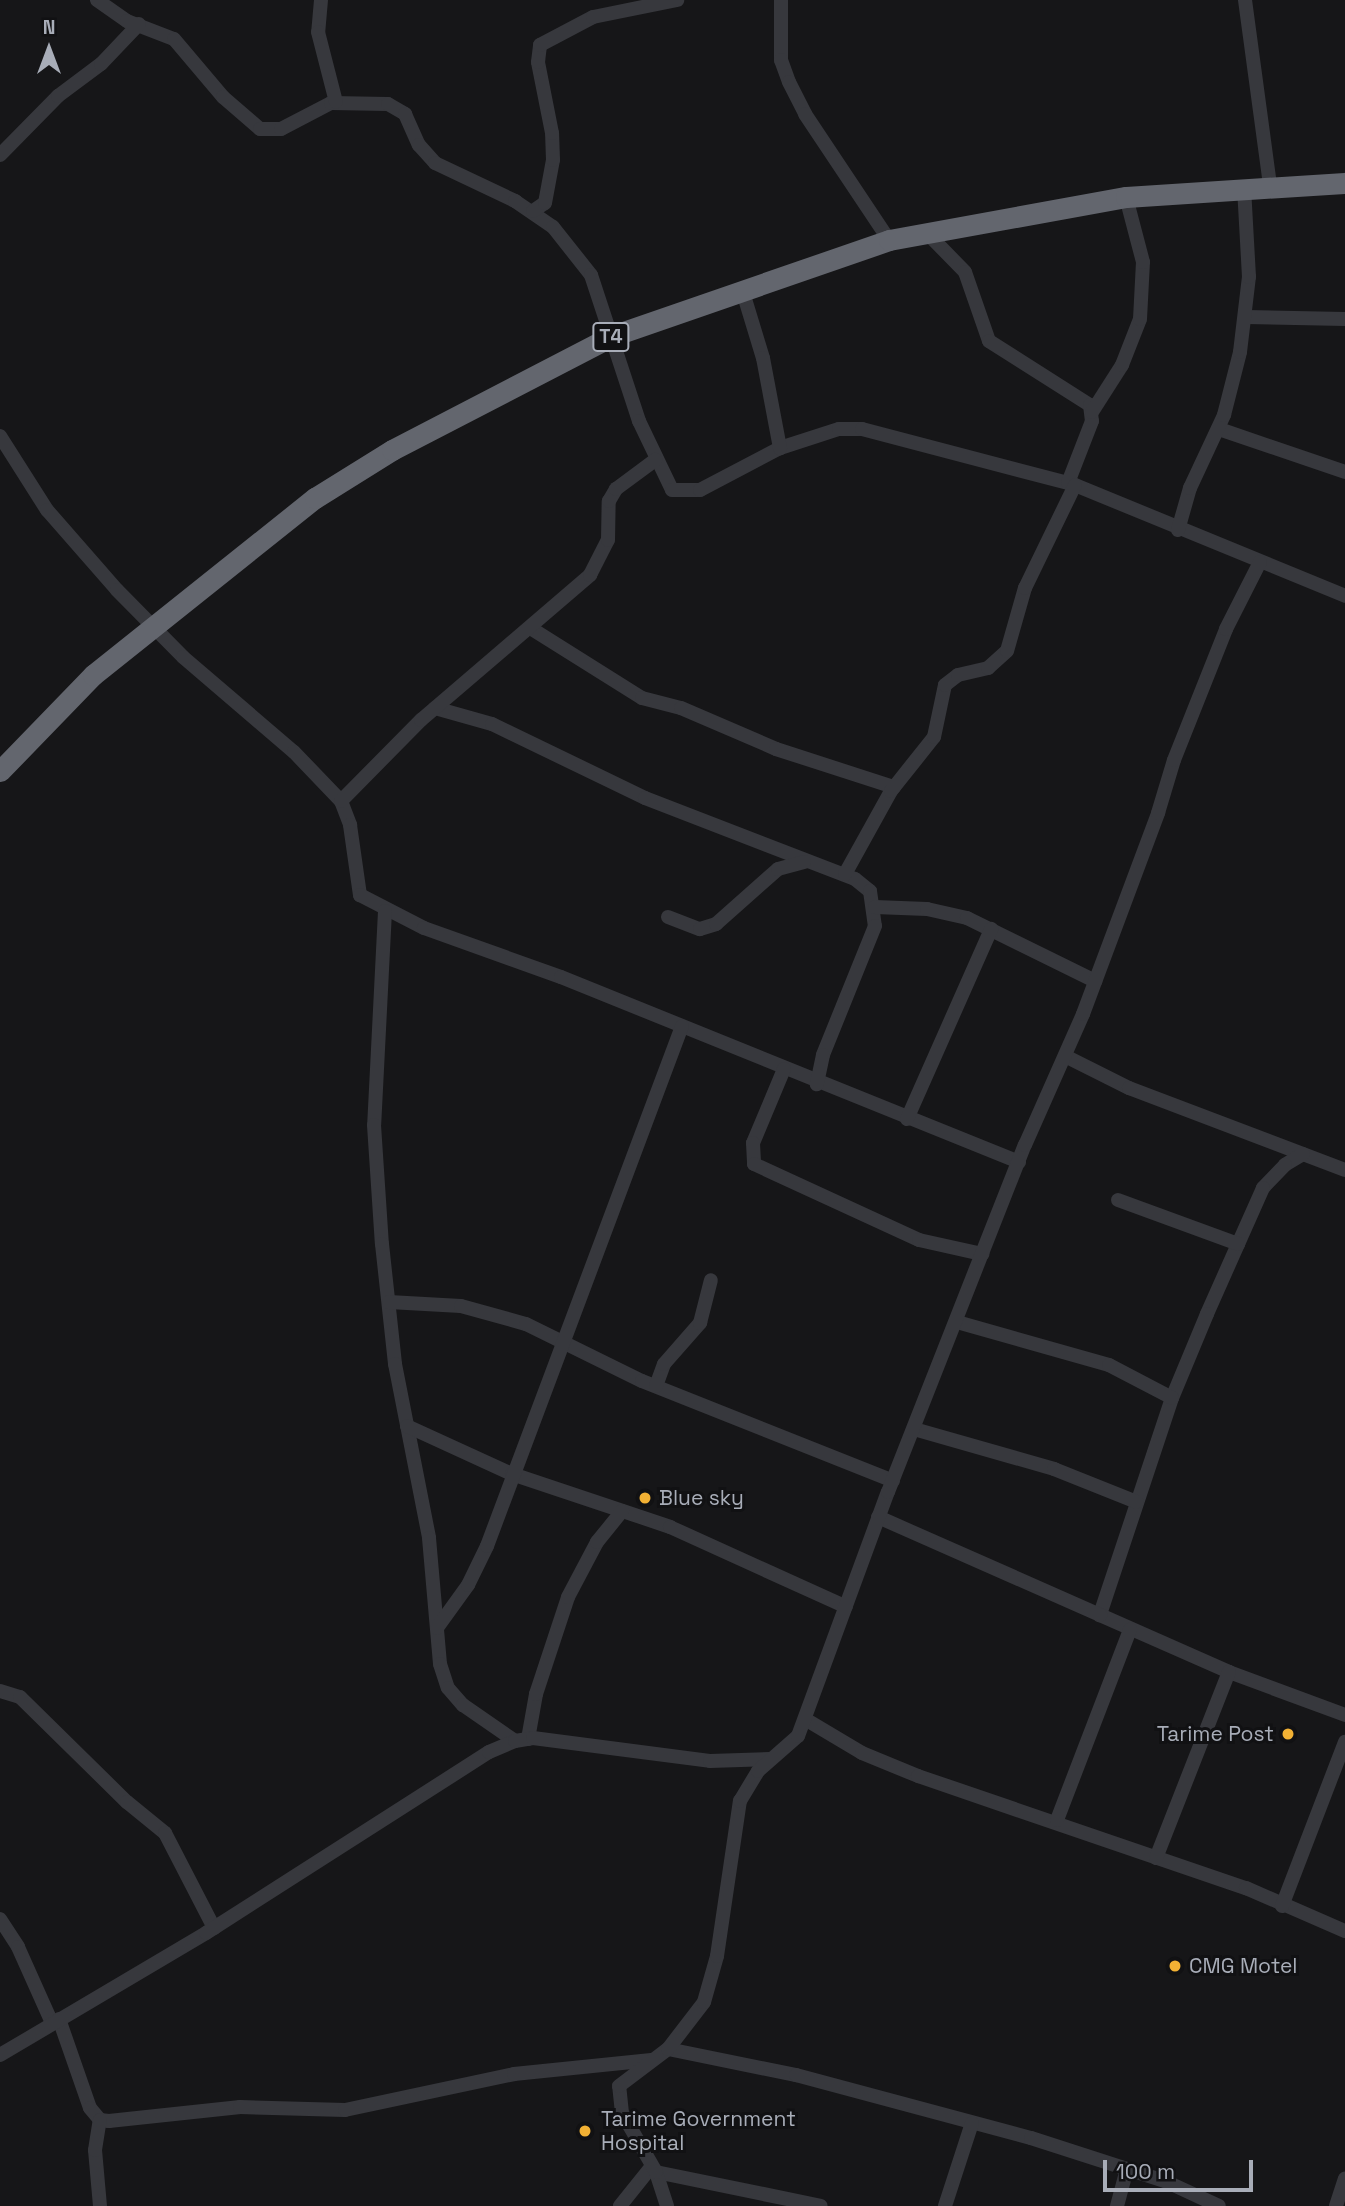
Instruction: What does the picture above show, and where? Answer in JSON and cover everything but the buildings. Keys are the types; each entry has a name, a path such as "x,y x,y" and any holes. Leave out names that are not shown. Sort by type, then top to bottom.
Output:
{"highway":[{"name":"T4","path":"0,771 93,675 152,625 315,498 392,450 612,336 889,240 1125,197 1270,185 1345,183"}],"street":[{"path":"97,0 127,22 139,24 174,39 223,97 260,130 281,129 336,102 397,107 435,163 533,212 552,227 591,275 654,460 672,490 685,492 719,483 780,448 839,429 862,429 1071,484 1345,596"},
{"path":"321,0 318,32 336,102"},
{"path":"533,212 545,203 553,160 552,133 537,62 540,45 593,17 677,0"},
{"path":"781,0 781,60 789,82 805,114 889,240"},
{"path":"1245,0 1270,185"},
{"path":"0,155 58,96 101,64 139,24"},
{"path":"1178,530 1190,488 1219,429 1246,317 1244,187"},
{"path":"845,874 894,787 940,726 945,685 958,675 988,668 1007,651 1025,588 1071,484 1092,412 1122,365 1140,320 1143,262 1125,197"},
{"path":"927,233 965,272 989,341 1084,400 1092,412"},
{"path":"742,289 763,358 780,448"},
{"path":"1246,317 1345,319"},
{"path":"1219,429 1345,472"},
{"path":"0,436 47,510 152,625 294,752 341,801 350,825 360,895 385,911 682,1026 817,1084 1019,1162"},
{"path":"341,801 435,708 532,629 590,575 608,540 609,501 616,489 654,460"},
{"path":"667,2206 654,2169 618,2098 619,2086 627,2076 668,2049 704,2001 717,1956 740,1801 758,1771 798,1736 878,1517 1019,1162 1095,981 1158,814 1174,760 1227,629 1260,562"},
{"path":"532,629 616,686 642,698 681,708 776,749 894,787"},
{"path":"435,708 492,724 633,792 804,862 845,874 870,891 875,907 870,945 833,1028 817,1084"},
{"path":"668,917 700,929 716,924 778,869 804,862"},
{"path":"875,907 927,909 991,929 1095,981"},
{"path":"385,911 374,1125 389,1301 407,1426 429,1538 437,1628 448,1688 463,1705 522,1740 710,1761 771,1759"},
{"path":"907,1119 991,929"},
{"path":"437,1628 468,1586 682,1026"},
{"path":"1065,1056 1129,1088 1345,1171"},
{"path":"785,1069 753,1143 754,1164 919,1240 982,1254"},
{"path":"1100,1615 1172,1398 1238,1244 1263,1188 1285,1164 1303,1154"},
{"path":"1118,1200 1238,1244"},
{"path":"656,1386 664,1364 699,1323 711,1280"},
{"path":"389,1301 435,1302 485,1311 526,1324 561,1344 656,1386 893,1481"},
{"path":"957,1322 1110,1365 1172,1398"},
{"path":"407,1426 512,1474 670,1527 846,1607"},
{"path":"914,1429 1054,1469 1137,1502"},
{"path":"522,1740 568,1597 597,1542 622,1511"},
{"path":"878,1517 1229,1672 1345,1715"},
{"path":"1057,1821 1130,1630"},
{"path":"1156,1858 1229,1672"},
{"path":"0,1691 20,1697 127,1802 165,1833 214,1928"},
{"path":"805,1719 862,1753 918,1776 1057,1821 1345,1931"},
{"path":"0,2055 214,1928 489,1752 522,1740"},
{"path":"1282,1906 1345,1742"},
{"path":"0,1919 18,1947 55,2021 90,2108 100,2119"},
{"path":"668,2049 796,2076 1060,2147 1126,2172 1167,2182 1219,2206"},
{"path":"100,2119 240,2107 345,2110 514,2074 652,2060"},
{"path":"100,2119 95,2150 100,2206"},
{"path":"946,2206 972,2123"},
{"path":"620,2206 654,2169"},
{"path":"654,2169 821,2206"},
{"path":"1117,2206 1126,2172"},
{"path":"1336,2206 1345,2178"}],"place":[{"name":"Blue sky","path":"645,1498"},
{"name":"Tarime Post","path":"1288,1734"},
{"name":"CMG Motel","path":"1175,1966"},
{"name":"Tarime Government Hospital","path":"585,2131"}]}
